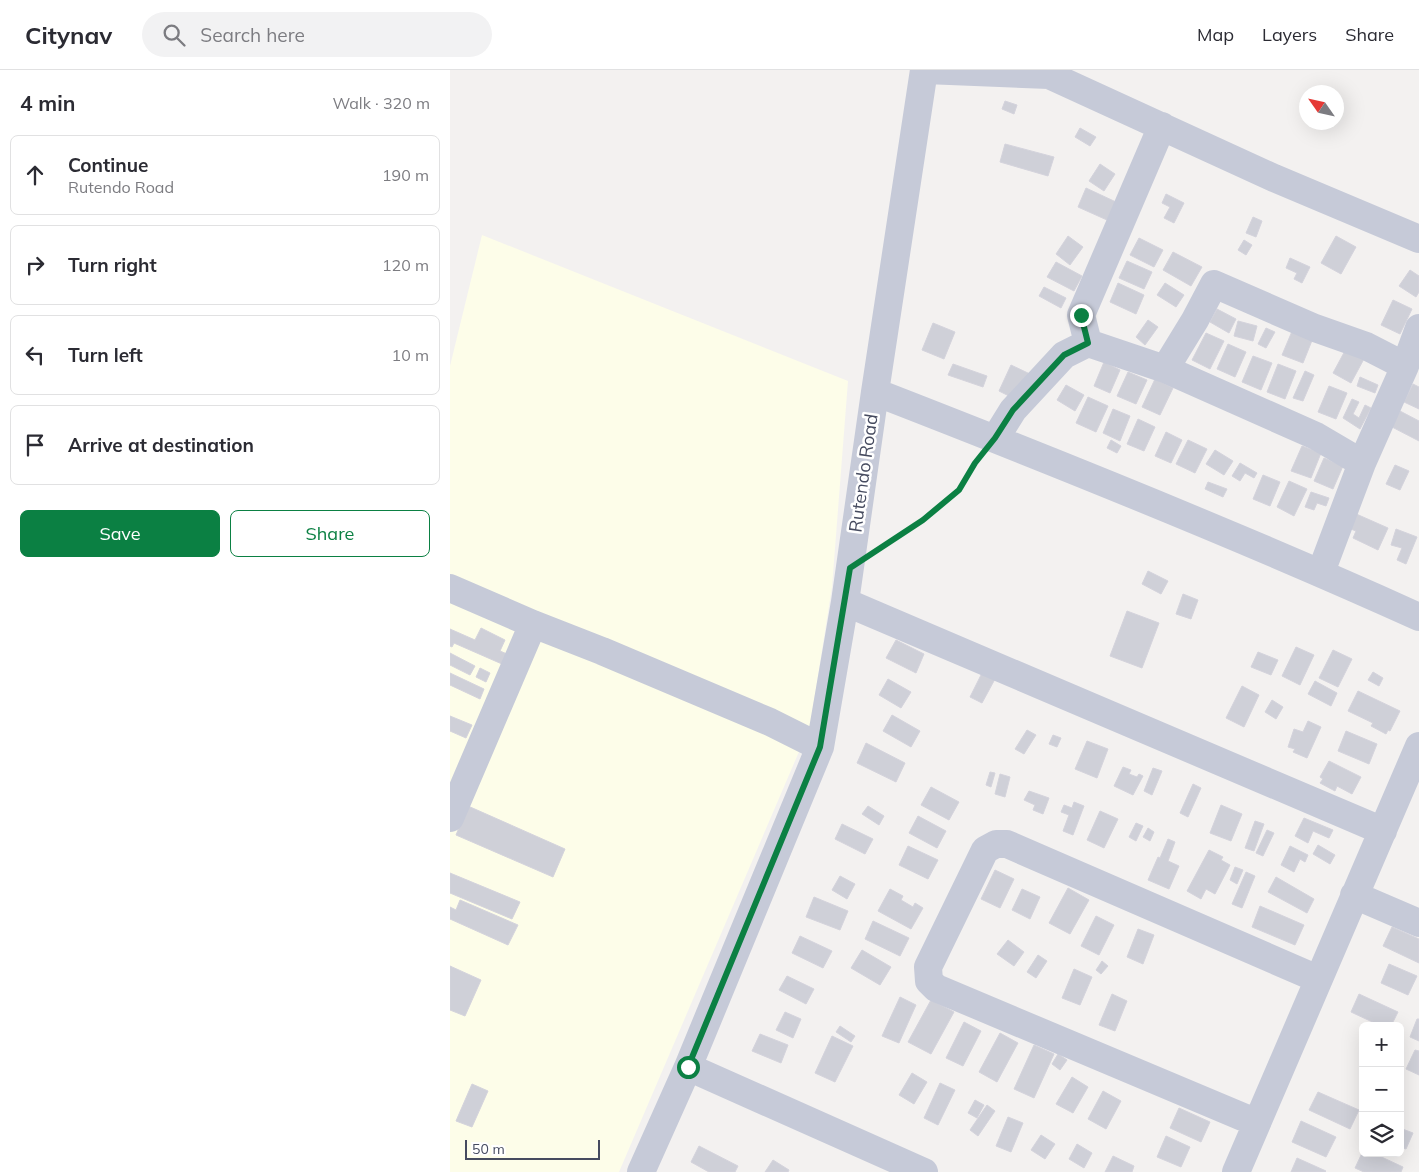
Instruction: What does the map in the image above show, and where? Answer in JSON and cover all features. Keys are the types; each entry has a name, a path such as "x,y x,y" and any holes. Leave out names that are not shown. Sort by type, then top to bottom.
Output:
{"street":[{"path":"924,70 1050,75 1274,178 1419,240"},
{"name":"Rutendo Road","path":"641,1172 688,1067 820,747 845,602 924,70"},
{"path":"1088,343 1081,315 1162,126"},
{"path":"1165,370 1214,284 1315,328 1366,346 1405,366"},
{"path":"1321,572 1362,464 1405,366 1419,328"},
{"path":"995,438 1013,410 1064,355 1088,343 1165,370 1316,436 1362,464"},
{"path":"875,392 995,438 1321,572 1419,617"},
{"path":"450,588 770,722 820,747"},
{"path":"845,602 1383,830"},
{"path":"450,818 533,624"},
{"path":"1236,1172 1419,746"},
{"path":"1257,1123 936,988 929,981 928,967 985,850 996,844 1007,844 1318,980"},
{"path":"1354,896 1419,923"},
{"path":"688,1067 924,1172"}],"path":[{"path":"850,568 923,520 959,490 975,463 995,438"}],"shaded area":[{"path":"482,235 848,381 832,587 810,726 619,1172 450,1172 450,366"}],"building":[{"path":"1005,101 1017,105 1014,114 1002,109"},
{"path":"1080,128 1096,137 1090,146 1075,137"},
{"path":"1005,144 1054,157 1048,176 1000,162"},
{"path":"1100,164 1115,174 1104,191 1089,181"},
{"path":"1086,188 1116,202 1107,220 1078,207"},
{"path":"1166,194 1184,203 1174,223 1164,218 1170,207 1162,203"},
{"path":"1253,217 1262,221 1256,237 1246,233"},
{"path":"1068,236 1083,247 1070,265 1056,254"},
{"path":"1336,236 1356,247 1341,274 1321,263"},
{"path":"1139,238 1163,250 1154,267 1130,255"},
{"path":"1244,240 1252,245 1246,255 1238,250"},
{"path":"1173,252 1202,267 1191,286 1163,270"},
{"path":"1290,258 1310,267 1302,283 1294,279 1297,273 1286,268"},
{"path":"1127,261 1152,272 1144,289 1119,278"},
{"path":"1056,262 1082,276 1074,291 1047,277"},
{"path":"1410,270 1419,276 1419,292 1416,297 1399,286"},
{"path":"1118,283 1144,295 1136,314 1110,302"},
{"path":"1165,283 1184,295 1176,307 1157,295"},
{"path":"1044,287 1066,298 1061,308 1039,296"},
{"path":"1393,300 1412,309 1400,334 1381,325"},
{"path":"1217,309 1236,319 1229,333 1210,322"},
{"path":"1148,320 1158,327 1145,345 1136,337"},
{"path":"1238,321 1257,326 1253,341 1234,336"},
{"path":"933,323 955,332 944,359 922,350"},
{"path":"1266,328 1275,332 1266,348 1258,344"},
{"path":"1293,329 1313,338 1303,363 1282,355"},
{"path":"1206,333 1224,341 1210,369 1192,360"},
{"path":"1228,344 1246,352 1235,377 1217,369"},
{"path":"1347,347 1365,357 1351,383 1333,373"},
{"path":"1253,356 1272,363 1261,390 1242,382"},
{"path":"1104,362 1120,370 1110,393 1094,386"},
{"path":"953,364 987,376 983,387 948,375"},
{"path":"1278,364 1296,371 1285,399 1267,392"},
{"path":"1011,365 1030,374 1017,400 999,391"},
{"path":"1305,371 1314,375 1303,401 1293,398"},
{"path":"1128,372 1147,380 1136,404 1117,396"},
{"path":"1360,377 1378,385 1375,393 1357,386"},
{"path":"1155,379 1173,388 1160,415 1142,407"},
{"path":"1413,384 1419,387 1419,409 1404,402"},
{"path":"1066,385 1084,395 1075,411 1057,400"},
{"path":"1329,386 1347,393 1336,419 1318,412"},
{"path":"1088,397 1108,406 1096,432 1076,423"},
{"path":"1352,399 1359,402 1353,414 1359,418 1365,405 1371,408 1360,429 1343,418"},
{"path":"1113,409 1130,416 1120,441 1103,433"},
{"path":"1400,411 1419,421 1419,441 1392,427"},
{"path":"1138,419 1155,427 1144,451 1127,444"},
{"path":"1166,432 1182,440 1171,463 1155,456"},
{"path":"1111,440 1121,446 1117,453 1107,448"},
{"path":"1188,440 1207,449 1195,473 1176,464"},
{"path":"1302,446 1321,453 1311,478 1291,471"},
{"path":"1215,450 1233,461 1224,475 1206,464"},
{"path":"1324,458 1343,466 1333,489 1314,481"},
{"path":"1240,463 1257,473 1254,478 1245,473 1240,481 1232,476"},
{"path":"1395,465 1409,471 1400,490 1386,484"},
{"path":"1263,475 1280,482 1270,506 1253,499"},
{"path":"1289,481 1307,489 1294,516 1277,507"},
{"path":"1208,482 1227,489 1223,497 1205,489"},
{"path":"1311,492 1329,498 1326,506 1317,503 1314,510 1305,507"},
{"path":"1354,513 1388,528 1378,550 1353,538 1356,531 1348,528"},
{"path":"1396,529 1417,537 1406,564 1397,560 1402,548 1391,545"},
{"path":"1148,571 1168,581 1161,594 1142,584"},
{"path":"1183,594 1198,600 1191,619 1176,614"},
{"path":"1127,611 1159,623 1142,668 1110,656"},
{"path":"481,628 505,640 500,651 507,654 502,664 454,643 452,647 450,646 450,629 475,640"},
{"path":"896,640 924,654 916,673 886,658"},
{"path":"1296,647 1314,655 1300,685 1282,676"},
{"path":"1333,650 1352,659 1338,687 1319,678"},
{"path":"1258,652 1278,660 1271,675 1251,667"},
{"path":"450,653 475,666 470,675 450,665"},
{"path":"480,668 490,673 486,682 476,677"},
{"path":"1373,672 1383,678 1379,686 1368,680"},
{"path":"450,673 484,689 480,699 450,685"},
{"path":"982,673 995,679 982,703 970,697"},
{"path":"888,679 911,692 901,708 879,695"},
{"path":"1315,681 1337,693 1331,706 1308,694"},
{"path":"1242,686 1259,695 1244,727 1226,718"},
{"path":"1358,691 1400,711 1390,731 1388,730 1386,734 1371,726 1373,723 1348,711"},
{"path":"1272,700 1283,707 1276,719 1265,712"},
{"path":"892,715 920,731 911,747 883,731"},
{"path":"450,716 472,725 466,738 450,731"},
{"path":"1308,721 1321,727 1307,758 1293,752 1295,749 1288,747 1294,729 1303,732"},
{"path":"1027,730 1036,735 1024,754 1015,749"},
{"path":"1346,731 1377,744 1369,764 1338,751"},
{"path":"1053,735 1061,738 1057,747 1049,744"},
{"path":"1087,741 1108,749 1097,778 1075,769"},
{"path":"866,743 905,763 896,782 857,763"},
{"path":"1329,761 1361,777 1352,794 1337,786 1335,791 1320,783 1323,779 1320,777"},
{"path":"1123,767 1131,770 1129,774 1137,777 1139,774 1143,776 1133,795 1114,786"},
{"path":"1153,768 1162,771 1152,795 1144,791"},
{"path":"990,772 995,773 991,787 986,785"},
{"path":"1000,774 1010,777 1005,797 995,794"},
{"path":"1193,784 1201,788 1188,817 1180,813"},
{"path":"931,787 959,802 949,820 921,805"},
{"path":"1029,791 1049,798 1043,814 1033,810 1035,805 1024,800"},
{"path":"1074,802 1084,806 1073,835 1063,831 1069,815 1061,812 1064,805 1072,808"},
{"path":"1221,805 1242,814 1231,841 1210,833"},
{"path":"468,806 565,849 553,877 456,835"},
{"path":"868,806 884,816 879,825 862,814"},
{"path":"1100,811 1118,819 1104,848 1087,840"},
{"path":"918,816 946,831 937,848 909,833"},
{"path":"1304,818 1333,830 1329,838 1313,831 1308,843 1295,836"},
{"path":"1255,821 1264,824 1254,851 1245,848"},
{"path":"1136,823 1143,826 1136,841 1129,837"},
{"path":"842,824 873,839 865,854 835,839"},
{"path":"1148,828 1154,832 1150,841 1143,837"},
{"path":"1267,830 1274,833 1263,856 1256,853"},
{"path":"1168,839 1175,842 1168,861 1179,866 1169,889 1148,880"},
{"path":"1318,845 1335,855 1330,864 1313,854"},
{"path":"908,846 938,860 928,879 899,865"},
{"path":"1290,846 1308,855 1305,862 1300,859 1294,872 1281,865"},
{"path":"1209,850 1223,857 1221,860 1230,865 1215,894 1206,889 1201,899 1187,891"},
{"path":"1235,867 1243,870 1237,884 1230,880"},
{"path":"995,870 1014,879 1000,908 981,899"},
{"path":"1246,872 1255,876 1242,908 1232,904"},
{"path":"450,873 520,902 512,919 450,893"},
{"path":"840,876 855,884 847,899 832,890"},
{"path":"1276,877 1314,899 1307,913 1268,892"},
{"path":"1068,888 1089,900 1070,934 1049,923"},
{"path":"890,889 903,896 901,900 913,907 915,903 923,908 911,929 878,911"},
{"path":"1022,889 1040,897 1030,919 1012,910"},
{"path":"814,897 848,911 840,930 806,917"},
{"path":"460,900 518,925 508,945 450,919 450,907 456,910"},
{"path":"1260,906 1304,925 1295,945 1252,927"},
{"path":"1096,916 1114,925 1099,955 1081,946"},
{"path":"873,921 909,938 900,956 865,939"},
{"path":"1392,927 1419,939 1419,963 1383,946"},
{"path":"1138,929 1154,935 1143,964 1127,957"},
{"path":"800,936 832,951 823,968 792,953"},
{"path":"1008,940 1024,952 1014,966 997,954"},
{"path":"862,950 891,967 880,985 851,968"},
{"path":"1038,955 1047,961 1036,978 1027,972"},
{"path":"1102,961 1108,966 1101,974 1096,970"},
{"path":"1389,964 1417,976 1408,995 1381,983"},
{"path":"450,966 481,980 465,1016 450,1010"},
{"path":"1074,969 1092,977 1080,1005 1062,998"},
{"path":"787,976 814,989 806,1004 779,990"},
{"path":"1112,994 1127,1001 1115,1031 1099,1025"},
{"path":"1359,994 1398,1012 1393,1022 1372,1022 1351,1012"},
{"path":"900,997 916,1005 899,1043 882,1036"},
{"path":"931,1000 954,1012 931,1054 908,1042"},
{"path":"785,1012 801,1019 793,1038 776,1030"},
{"path":"1417,1019 1419,1019 1419,1041 1410,1037"},
{"path":"964,1022 981,1031 963,1066 946,1058"},
{"path":"840,1026 855,1036 851,1042 836,1032"},
{"path":"1000,1033 1018,1043 997,1082 979,1072"},
{"path":"760,1034 788,1045 781,1063 752,1051"},
{"path":"832,1036 853,1046 835,1082 815,1073"},
{"path":"1034,1045 1054,1054 1034,1098 1014,1089"},
{"path":"1415,1050 1419,1051 1419,1075 1406,1069"},
{"path":"1058,1054 1067,1060 1060,1070 1052,1064"},
{"path":"912,1073 927,1082 914,1104 899,1095"},
{"path":"1072,1077 1088,1087 1073,1113 1056,1104"},
{"path":"940,1083 955,1090 938,1125 924,1118"},
{"path":"472,1084 488,1091 472,1127 456,1121"},
{"path":"1103,1091 1121,1101 1106,1129 1088,1119"},
{"path":"1318,1092 1359,1110 1350,1129 1309,1110"},
{"path":"975,1100 984,1105 977,1118 968,1113"},
{"path":"987,1105 995,1111 978,1136 970,1130"},
{"path":"1179,1108 1210,1122 1201,1142 1170,1128"},
{"path":"1008,1117 1023,1123 1011,1152 996,1146"},
{"path":"1301,1121 1336,1137 1326,1157 1292,1142"},
{"path":"1404,1130 1413,1133 1406,1149 1404,1148"},
{"path":"1041,1135 1055,1144 1045,1159 1031,1150"},
{"path":"1166,1136 1190,1147 1181,1167 1157,1157"},
{"path":"1077,1144 1092,1153 1084,1168 1069,1159"},
{"path":"699,1146 738,1166 735,1172 709,1172 691,1162"},
{"path":"1113,1156 1134,1166 1132,1172 1105,1172"},
{"path":"1360,1157 1382,1157 1403,1167 1401,1172 1364,1172 1355,1168"},
{"path":"1297,1158 1326,1171 1291,1172"},
{"path":"773,1160 789,1170 788,1172 765,1172"}],"route":[{"path":"688,1067 820,747 850,568 923,520 959,490 975,463 995,438 1013,410 1064,355 1088,343 1081,315"}]}
